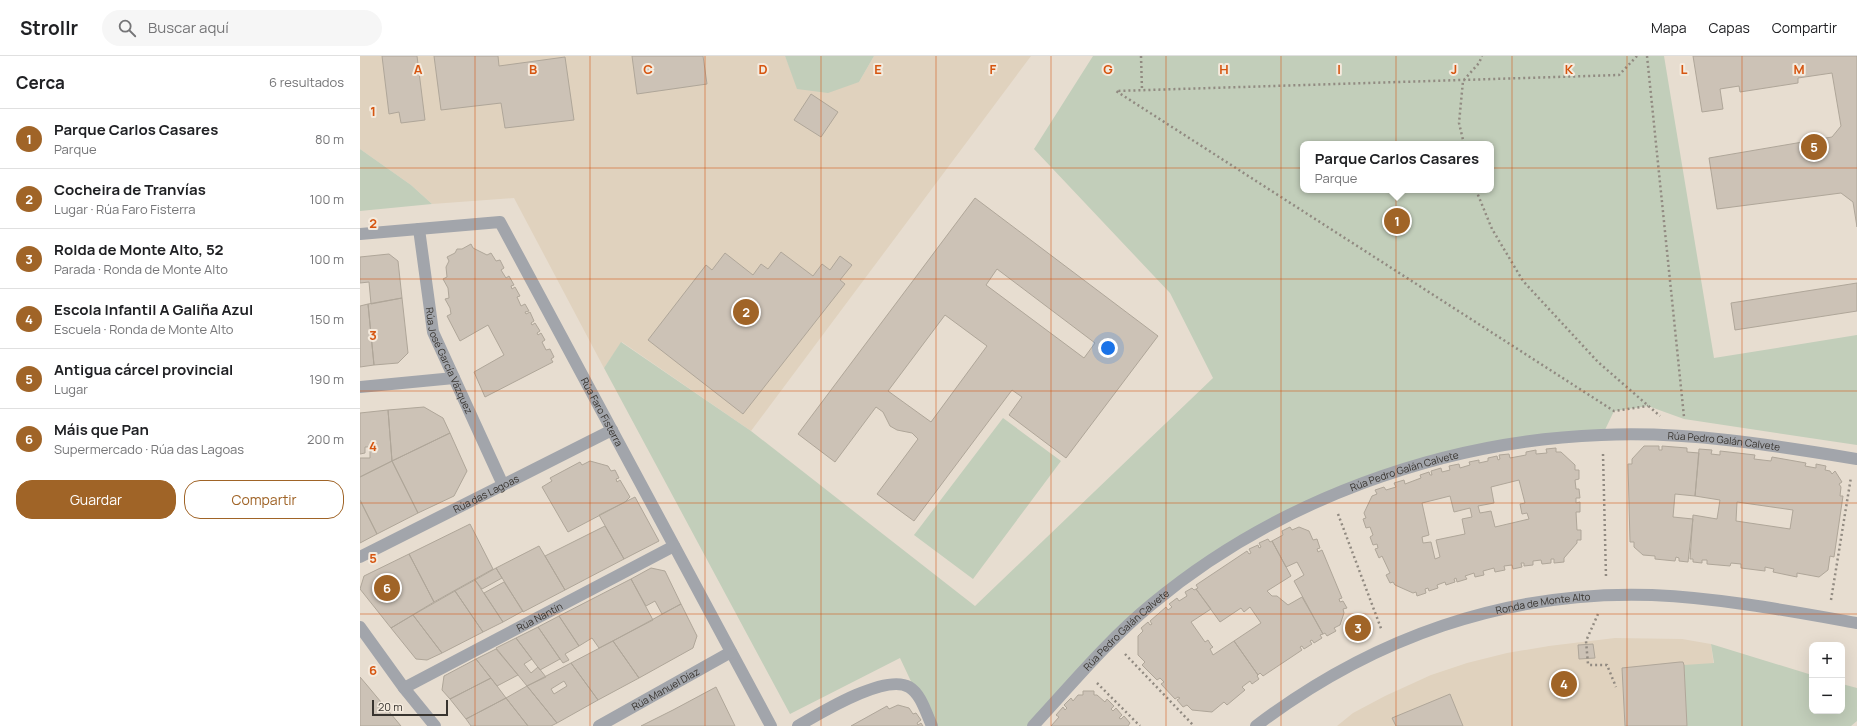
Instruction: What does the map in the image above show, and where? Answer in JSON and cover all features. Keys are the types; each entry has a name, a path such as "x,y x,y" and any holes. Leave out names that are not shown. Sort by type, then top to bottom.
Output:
{"street":[{"name":"Rúa Faro Fisterra","path":"360,234 500,222 771,726"},
{"name":"Rúa José García Vázquez","path":"419,229 433,332 503,485"},
{"path":"360,387 454,378"},
{"name":"Rúa das Lagoas","path":"360,557 612,430"},
{"name":"Rúa Pedro Galán Calvete","path":"1033,726 1084,670 1113,641 1151,605 1192,573 1234,546 1292,514 1373,480 1437,460 1497,446 1550,438 1603,434 1685,436 1745,441 1856,459"},
{"name":"Rúa Nantín","path":"404,688 674,546"},
{"name":"Ronda de Monte Alto","path":"1256,726 1328,677 1388,646 1459,619 1507,607 1557,599 1606,595 1652,595 1697,598 1857,623"},
{"path":"360,627 404,688 435,726"},
{"name":"Rúa Manuel Díaz","path":"599,726 731,652"},
{"path":"798,726 860,694 887,684 898,683 909,687 917,694 932,726"}],"path":[{"path":"1141,56 1142,90"},
{"path":"1463,141 1460,123 1463,81 1479,63 1482,56"},
{"path":"1637,56 1619,75 1116,91 1614,411 1648,406"},
{"path":"1646,56 1685,436"},
{"path":"1477,193 1492,229 1523,281 1598,362 1660,416"},
{"path":"1603,434 1606,595 1586,641 1588,664 1607,665 1616,687"},
{"path":"1829,618 1856,459"},
{"path":"1332,496 1388,646"},
{"path":"1113,641 1194,726"},
{"path":"1084,670 1140,726"}],"shaded area":[{"path":"360,56 785,56 798,89 859,82 874,56 1031,56 751,431 622,342 604,368 514,198 432,204 411,185 360,149"},
{"path":"1615,638 1682,639 1711,644 1722,726 1337,726 1353,713 1385,696 1431,675 1467,663 1507,653"}],"green space":[{"path":"785,56 874,56 859,82 828,93 797,89"},
{"path":"1093,56 1664,56 1714,358 1857,335 1857,445 1684,419 1648,406 1614,411 1603,434 1437,460 1292,513 1151,605 1033,726 932,726 900,658 790,714 604,368 621,342 751,431 975,606 1213,378 1170,293 1034,149"},
{"path":"360,149 411,185 432,204 360,211"},
{"path":"1003,418 1061,461 973,579 914,535"},
{"path":"1711,644 1809,674 1809,714 1845,714 1845,685 1857,688 1857,721 1851,726 1687,726 1684,665 1714,663"}],"building":[{"path":"382,56 417,56 425,120 401,123 399,112 389,114"},
{"path":"434,56 498,56 499,66 565,57 574,120 505,128 501,103 441,110"},
{"path":"632,56 703,56 707,84 637,94"},
{"path":"1693,56 1857,56 1857,227 1853,202 1841,193 1717,209 1709,158 1832,137 1841,126 1832,73 1798,78 1798,83 1740,92 1739,86 1720,89 1723,109 1702,112"},
{"path":"811,94 838,112 821,137 794,120"},
{"path":"975,198 1158,336 1066,458 1009,415 1022,397 1012,390 914,521 877,494 918,439 912,433 897,430 890,426 883,412 876,407 835,462 798,434","holes":["997,269 1095,343 1084,358 986,285","945,315 987,346 931,422 888,391"]},
{"path":"471,244 473,248 487,255 491,253 496,261 500,260 504,268 501,270 506,278 509,276 514,285 511,286 512,289 515,287 520,296 517,297 521,306 525,304 529,311 525,312 526,314 530,312 534,321 531,323 532,325 535,323 540,331 537,333 538,335 541,333 545,340 542,342 546,350 550,349 554,357 551,359 553,362 485,397 474,372 504,355 488,325 460,341 447,316 451,314 450,308 445,299 449,298 448,288 443,279 447,277 446,267 449,261 447,257 455,253 457,249 462,249"},
{"path":"781,252 813,276 822,264 830,270 840,256 852,265 840,280 845,284 743,414 648,340 706,265 712,270 725,253 753,275 761,264 768,269"},
{"path":"389,254 398,261 402,298 371,304 369,282 360,283 360,257"},
{"path":"1857,283 1857,311 1735,330 1731,303"},
{"path":"402,298 408,353 398,363 374,365 368,304"},
{"path":"368,304 374,365 360,367 360,306"},
{"path":"424,407 443,418 450,433 392,461 388,410"},
{"path":"388,410 392,461 360,477 360,458 370,458 370,447 365,447 365,453 360,454 360,413"},
{"path":"450,433 467,471 454,496 418,513 392,461"},
{"path":"1644,446 1659,446 1659,450 1662,450 1662,446 1687,448 1687,452 1699,453 1695,496 1675,494 1673,517 1693,519 1688,562 1679,561 1679,558 1676,557 1675,561 1655,559 1655,556 1643,555 1634,547 1634,542 1630,542 1628,464 1632,464 1632,459"},
{"path":"1556,448 1556,452 1561,452 1575,465 1575,470 1579,470 1579,479 1575,480 1576,489 1579,489 1580,498 1576,498 1576,503 1580,502 1580,512 1576,512 1577,530 1581,530 1581,540 1577,540 1577,543 1564,558 1564,562 1554,563 1554,559 1551,559 1551,563 1542,564 1541,560 1533,561 1533,565 1524,566 1524,563 1521,563 1522,567 1513,569 1512,565 1504,566 1505,570 1495,572 1494,568 1483,571 1484,575 1475,577 1474,573 1465,576 1467,579 1457,582 1456,578 1454,579 1455,582 1446,585 1445,582 1437,585 1438,588 1429,591 1428,588 1425,589 1426,593 1417,596 1416,592 1413,593 1395,585 1393,582 1390,583 1386,575 1390,573 1382,556 1379,558 1375,549 1378,548 1377,544 1373,545 1370,537 1373,535 1370,527 1366,528 1363,519 1366,518 1364,513 1372,496 1377,494 1375,490 1384,487 1386,490 1396,487 1394,483 1404,480 1405,484 1421,478 1420,475 1429,472 1430,475 1432,475 1431,471 1441,468 1442,472 1450,470 1449,466 1459,464 1460,468 1470,465 1469,462 1479,460 1479,463 1488,461 1488,458 1497,456 1498,460 1500,459 1499,455 1509,454 1510,458 1526,455 1526,452 1536,450 1536,454 1547,453 1546,449","holes":["1519,480 1525,503 1520,504 1522,514 1527,513 1529,519 1495,527 1491,511 1480,513 1478,506 1494,503 1491,487","1450,496 1454,512 1470,508 1472,517 1462,519 1465,534 1436,540 1440,557 1435,559 1431,542 1423,543 1422,537 1429,535 1422,503"]},
{"path":"1699,449 1712,450 1711,454 1720,455 1720,451 1755,455 1754,459 1771,461 1772,457 1806,463 1805,466 1816,468 1816,464 1826,466 1825,470 1830,471 1832,474 1835,471 1842,482 1839,484 1841,487 1840,496 1843,496 1834,557 1830,556 1828,570 1819,577 1797,573 1797,577 1773,572 1774,569 1765,567 1765,571 1741,568 1741,564 1731,563 1730,566 1707,564 1707,560 1702,560 1702,563 1693,562 1693,559 1690,559 1693,515 1717,519 1720,500 1695,496","holes":["1737,502 1793,510 1790,529 1736,521"]},
{"path":"392,461 418,513 377,534 360,500 360,477"},
{"path":"590,461 608,466 611,471 615,470 619,478 616,479 617,482 620,480 630,497 625,502 568,532 542,487 552,481 550,478 580,462 582,465"},
{"path":"635,497 659,541 624,559 599,515"},
{"path":"360,500 377,534 360,543"},
{"path":"470,524 493,569 434,602 409,554"},
{"path":"605,526 624,559 565,590 545,556"},
{"path":"1290,527 1292,530 1299,527 1309,531 1313,540 1317,539 1320,548 1317,549 1318,552 1322,550 1342,598 1339,599 1340,602 1343,601 1347,608 1343,609 1344,613 1340,625 1334,628 1336,631 1327,636 1325,633 1323,634 1294,581 1304,575 1297,562 1286,567 1272,541 1283,535 1282,531"},
{"path":"1268,539 1270,542 1272,541 1291,576 1267,591 1272,596 1277,596 1288,605 1302,597 1323,634 1320,635 1322,638 1314,643 1312,640 1310,641 1312,644 1304,649 1302,646 1300,647 1302,650 1263,676 1260,673 1258,675 1234,641 1261,623 1250,607 1244,612 1241,608 1220,622 1196,589 1198,588 1196,585 1247,551 1249,554 1251,553 1249,549 1258,545 1259,548 1261,547 1259,543"},
{"path":"539,546 565,590 523,612 496,568"},
{"path":"409,554 434,602 391,628 360,589 364,576"},
{"path":"496,568 502,578 482,589 475,580"},
{"path":"651,568 665,571 681,604 662,614 655,601 646,606 631,579"},
{"path":"631,579 653,620 599,648 592,638 579,646 559,616"},
{"path":"475,580 503,622 483,632 455,591"},
{"path":"504,582 523,611 503,622 484,593"},
{"path":"1192,588 1194,590 1196,589 1211,609 1191,622 1205,642 1208,640 1213,647 1210,649 1213,655 1234,641 1258,675 1257,676 1259,679 1252,684 1250,681 1242,687 1245,690 1227,705 1224,702 1212,712 1192,710 1187,705 1183,707 1177,700 1180,698 1178,697 1175,699 1161,684 1164,682 1160,678 1157,680 1142,665 1145,662 1138,655 1138,636 1143,631 1141,628 1148,622 1150,625 1152,624 1150,621 1166,607 1168,610 1172,607 1169,604 1177,598 1179,601 1187,596 1185,592"},
{"path":"455,591 483,632 442,653 413,615"},
{"path":"681,604 697,636 693,648 639,678 613,641"},
{"path":"413,615 442,653 427,660 416,659 391,628"},
{"path":"559,616 579,646 565,654 569,660 563,663 538,627"},
{"path":"538,627 560,659 540,670 516,638"},
{"path":"516,638 532,659 524,664 531,673 538,667 546,677 527,686 496,648"},
{"path":"613,641 639,678 598,700 571,663"},
{"path":"1593,644 1595,658 1579,659 1578,645"},
{"path":"496,649 518,675 497,686 476,659"},
{"path":"476,659 491,678 450,699 442,690 444,676"},
{"path":"1683,662 1687,726 1625,726 1622,668"},
{"path":"571,663 598,700 557,723 527,686","holes":["564,681 567,686 554,694 551,689"]},
{"path":"360,677 366,684 401,726 360,726"},
{"path":"491,678 506,698 466,719 450,699"},
{"path":"527,686 557,723 551,726 528,726 506,698"},
{"path":"716,687 735,726 641,726 673,710"},
{"path":"1083,691 1094,691 1094,695 1097,695 1105,702 1107,699 1114,706 1111,709 1113,711 1116,708 1122,715 1119,718 1121,719 1124,716 1130,723 1128,726 1051,726 1059,717 1056,715 1063,707 1065,710 1067,708 1064,705 1071,698 1073,701 1078,695 1083,695"},
{"path":"1450,694 1463,726 1396,726 1392,718"},
{"path":"506,698 528,726 471,726 466,719"},
{"path":"898,705 909,708 913,714 916,713 921,720 917,723 918,725 921,723 923,726 851,726 887,706 889,709"}],"place":[{"name":"Antigua cárcel provincial","path":"1814,147"},
{"name":"Parque Carlos Casares","path":"1397,221"},
{"name":"Cocheira de Tranvías","path":"746,312"},
{"name":"Máis que Pan","path":"387,588"},
{"name":"Rolda de Monte Alto, 52","path":"1358,628"},
{"name":"Escola Infantil A Galiña Azul","path":"1564,684"}]}
